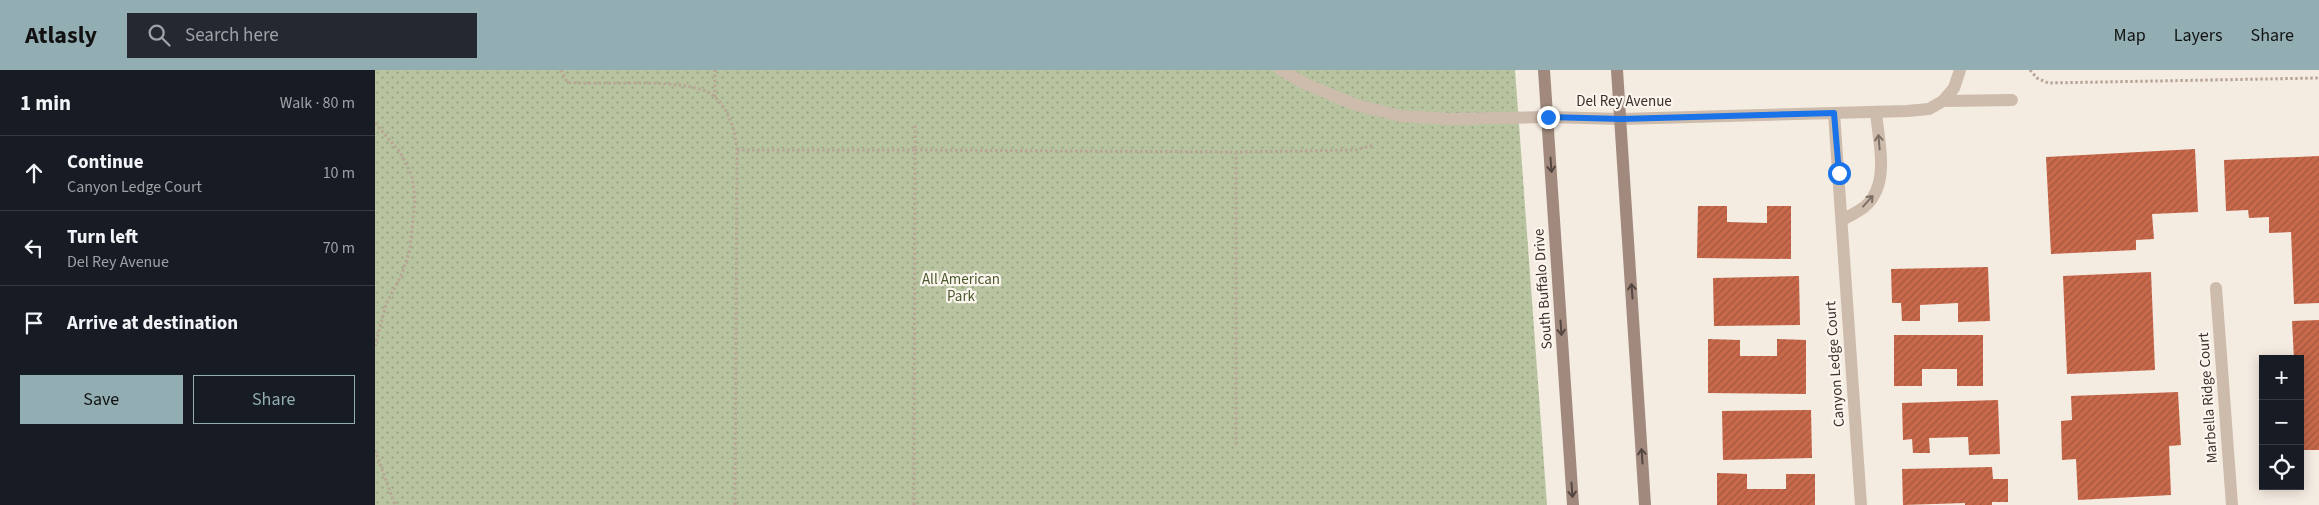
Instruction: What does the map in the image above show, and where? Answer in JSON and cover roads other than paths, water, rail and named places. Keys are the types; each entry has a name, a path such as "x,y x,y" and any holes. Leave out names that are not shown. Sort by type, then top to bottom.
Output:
{"main road":[{"name":"South Buffalo Drive","path":"1544,70 1573,505"},
{"path":"1617,70 1645,505"}],"street":[{"name":"Del Rey Avenue","path":"1281,70 1306,84 1356,105 1401,116 1451,119 1548,117 1621,119 1876,112 1929,109 1943,100"},
{"path":"1943,100 1954,88 1960,70"},
{"path":"1943,100 2012,100"},
{"path":"1842,220 1860,210 1874,197 1881,172 1876,112"},
{"name":"Canyon Ledge Court","path":"1834,113 1861,505"},
{"name":"Marbella Ridge Court","path":"2216,288 2232,505"}],"park label":[{"name":"All American Park","path":"961,288"}]}
